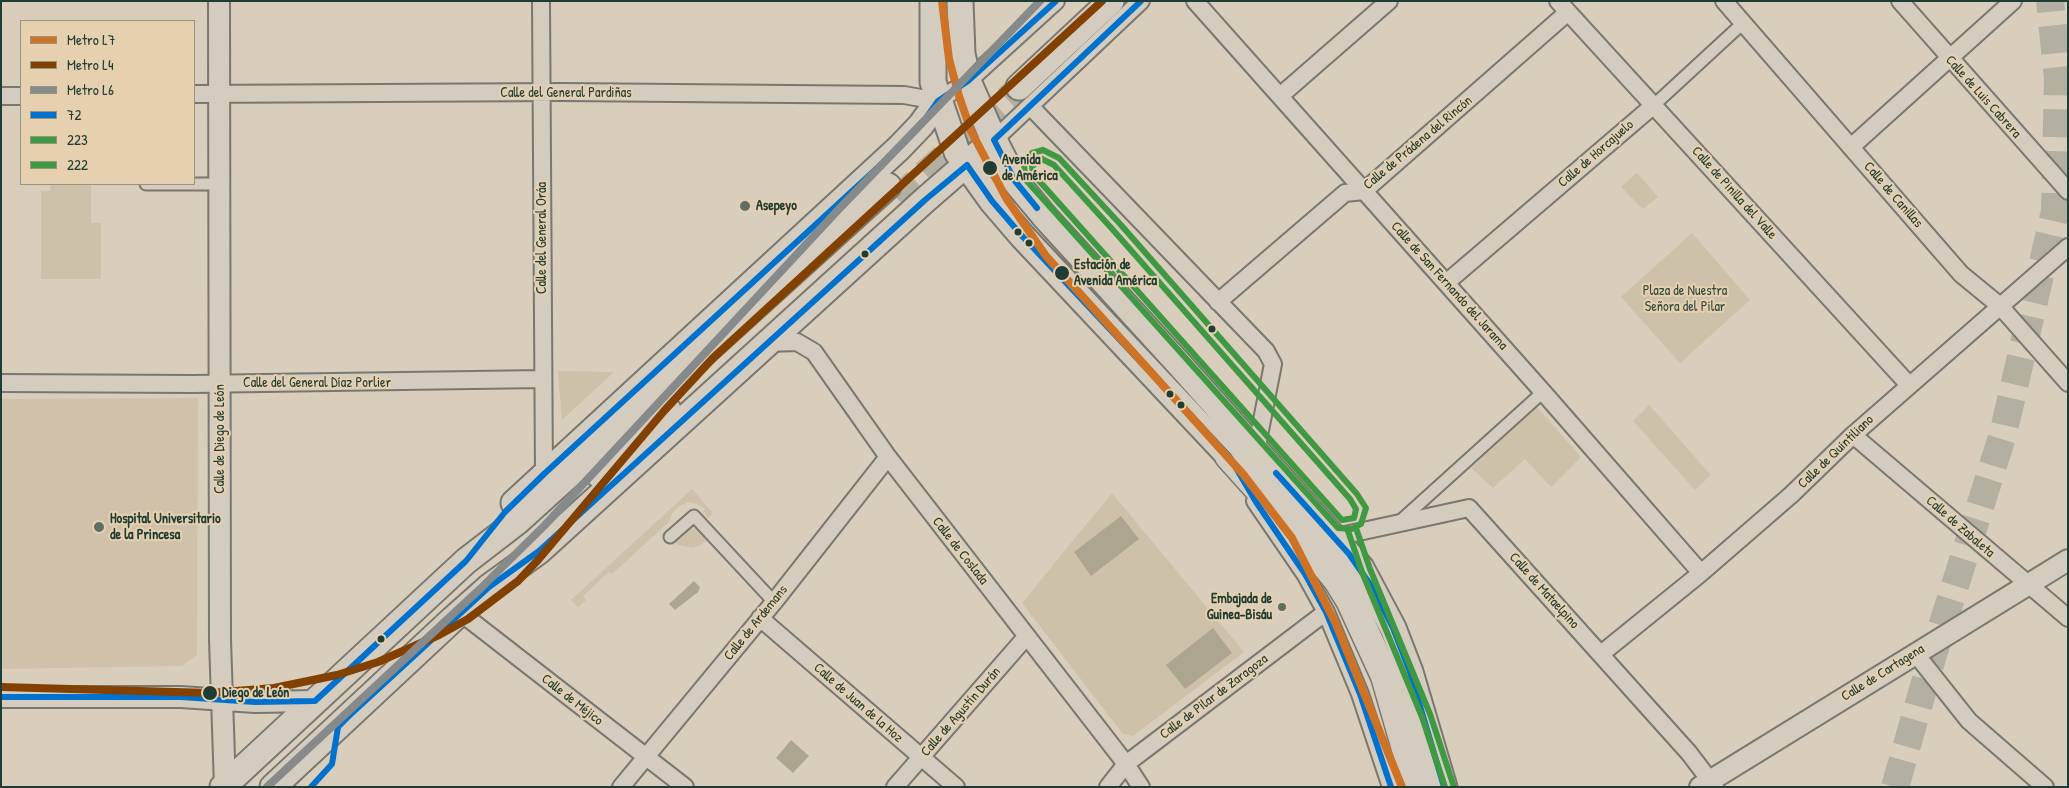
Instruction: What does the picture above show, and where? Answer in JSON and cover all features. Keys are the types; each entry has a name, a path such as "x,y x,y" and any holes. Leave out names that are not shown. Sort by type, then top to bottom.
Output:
{"highway":[{"path":"1229,456 1308,544 1337,579 1350,600 1385,676 1417,787"}],"main road":[{"path":"933,1 933,82 957,152 992,200 1023,237 1229,456"},
{"path":"960,1 962,54 968,81 994,140 1015,181 1045,217 1361,568 1393,628 1410,672 1444,787"},
{"path":"1019,89 1088,1"},
{"path":"1019,89 1111,1"},
{"path":"466,561 505,512 899,148 921,125 938,101"},
{"path":"273,787 460,613 489,587 539,551 767,343 994,140"},
{"path":"224,786 466,561 518,521 892,192 528,539 489,587"}],"street":[{"name":"Calle de Diego de León","path":"219,1 220,640 224,786"},
{"name":"Calle del General Oráa","path":"540,1 544,474"},
{"path":"938,101 968,81 1056,1"},
{"path":"994,140 1019,89 1141,1"},
{"name":"Calle de San Fernando del Jarama","path":"1195,1 1543,392 1701,573"},
{"path":"1280,96 1389,1"},
{"name":"Calle de Canillas","path":"1724,1 1961,274 2000,306 2068,383"},
{"name":"Calle de Luis Cabrera","path":"1900,1 1949,59 2068,191"},
{"path":"1851,147 2014,1"},
{"name":"Calle de Pinilla del Valle","path":"1563,7 1909,385"},
{"name":"Calle de Prádena del Rincón","path":"1218,302 1345,193 1364,191 1563,7"},
{"name":"Calle de Horcajuelo","path":"1446,283 1654,105 1743,23"},
{"path":"1019,89 1266,351 1272,364 1256,451"},
{"name":"Calle del General Pardiñas","path":"195,94 904,95 938,101"},
{"path":"1,96 20,96"},
{"path":"195,184 220,184"},
{"name":"Calle de Quintiliano","path":"1602,654 1701,573 1791,495 1852,435 2068,247"},
{"name":"Calle de Coslada","path":"767,343 797,342 814,352 888,457 1126,764 1141,787"},
{"name":"Calle del General Díaz Porlier","path":"1,383 220,384 543,379"},
{"path":"1397,524 1543,392"},
{"name":"Calle de Zabaleta","path":"1852,435 2068,618"},
{"path":"1229,456 1256,502 1305,574 1326,612 1360,694 1391,787"},
{"name":"Calle de Ardemans","path":"621,787 774,602 888,457"},
{"name":"Calle de Mataelpino","path":"1331,535 1344,535 1469,508 1602,654 1708,785"},
{"path":"670,537 694,516 774,602"},
{"name":"Calle de Cartagena","path":"1708,785 1915,653 2068,560"},
{"name":"Calle de Pilar de Zaragoza","path":"1108,787 1126,764 1326,612"},
{"name":"Calle de Méjico","path":"460,613 685,787"},
{"name":"Calle de Juan de la Hoz","path":"760,618 956,787"},
{"name":"Calle de Agustín Durán","path":"895,787 1026,637"},
{"path":"1915,653 1969,721 2045,787"},
{"path":"1,697 117,696 255,702 315,701"}],"shaded area":[{"name":"Hospital Universitario de la Princesa","path":"198,398 197,655 182,666 1,669 1,399"},
{"path":"1121,516 1139,539 1091,576 1074,552"},
{"path":"694,581 700,587 698,592 675,610 669,604"},
{"path":"1213,628 1232,653 1185,689 1166,665"},
{"path":"791,740 809,756 793,773 776,758"}],"green space":[{"path":"1637,173 1658,197 1643,209 1621,187"},
{"path":"51,185 91,185 91,223 101,223 101,279 41,279 41,191 50,191"},
{"name":"Plaza de Nuestra Señora del Pilar","path":"1692,233 1750,300 1680,363 1621,297"},
{"path":"558,371 614,372 562,420"},
{"path":"1649,405 1711,475 1695,490 1633,421"},
{"path":"1537,407 1581,457 1551,487 1525,459 1493,488 1471,468"},
{"path":"692,489 713,513 708,518 703,511 705,509 699,505 689,502 679,506 672,513 669,522 612,574 609,572 583,596 586,600 578,607 571,600"},
{"path":"1112,493 1244,652 1133,736 1123,734 1022,603"},
{"path":"686,528 697,529 707,540 699,546 692,548 678,545 672,540"}],"tunnel":[{"path":"1895,787 1932,658 2003,434 2055,211 2058,79 2050,1"},
{"path":"897,198 1019,87"}],"metro line":[{"name":"L7","path":"942,1 949,59 959,96 971,131 1006,198 1046,256 1243,474 1292,538 1336,624 1402,787"},
{"name":"L6","path":"267,787 480,589 544,526 839,209 1040,1"},
{"name":"L4","path":"1,687 210,693 274,688 337,675 378,662 439,635 468,619 518,581 538,560 664,411 713,358 1102,1"}],"transit line":[{"name":"72","path":"1,697 181,697 255,702 315,701 466,561 505,512 544,474 899,148 921,125 938,101 968,81 1056,1"},
{"name":"72","path":"1037,208 1015,181 994,140 1141,1"},
{"name":"223","path":"1043,150 1059,158 1121,225 1357,494 1366,508 1361,524 1352,529 1338,528 1025,179 1024,162 1032,153 1043,150"},
{"name":"222","path":"1042,159 1054,165 1114,231 1350,499 1356,509 1354,518 1342,520 1033,174 1032,166 1042,159"},
{"name":"72","path":"311,787 332,764 338,727 352,713 489,587 539,551 925,200 967,165 992,201 1023,237 1229,456 1256,502 1305,574 1326,612 1360,694 1391,787"},
{"name":"72","path":"1276,473 1349,554 1372,587 1393,628 1410,672 1444,787"},
{"name":"223","path":"1356,528 1370,569 1430,714 1454,787"},
{"name":"222","path":"1348,531 1362,572 1422,717 1445,787"}],"place":[{"name":"Avenida de América","path":"990,168"},
{"name":"Asepeyo","path":"745,206"},
{"name":"Estación de Avenida América","path":"1062,273"},
{"name":"Hospital Universitario de la Princesa","path":"99,527"},
{"name":"Embajada de Guinea-Bisáu","path":"1282,607"},
{"name":"Diego de León","path":"210,693"}]}
